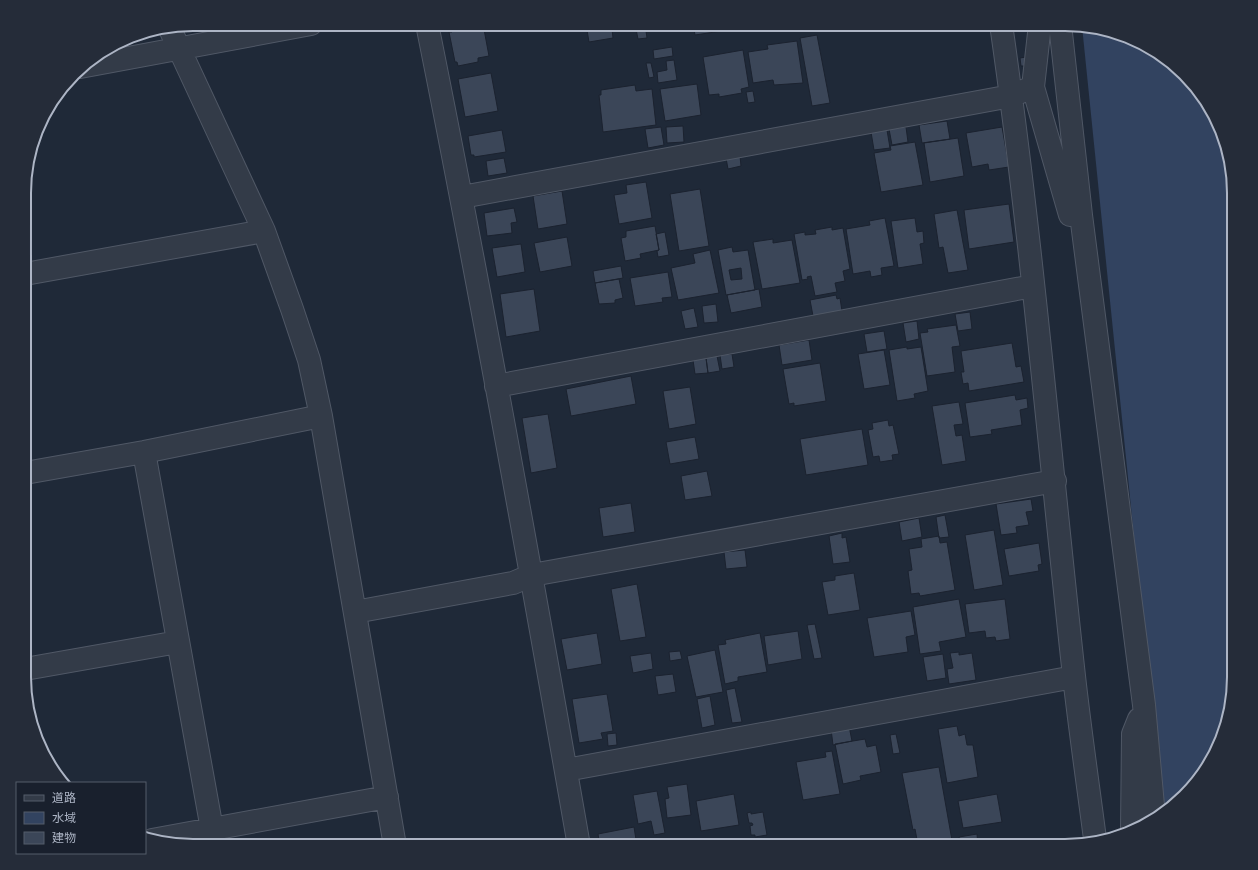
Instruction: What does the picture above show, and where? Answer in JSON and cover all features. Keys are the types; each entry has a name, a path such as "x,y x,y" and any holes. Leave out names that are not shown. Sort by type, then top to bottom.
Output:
{"street":[{"path":"93,65 274,31"},
{"path":"428,31 462,197 532,575 578,839"},
{"path":"1002,31 1011,96 1055,480 1074,677 1095,836"},
{"path":"1039,31 1033,87 1070,215 1081,215"},
{"path":"1061,31 1081,215 1144,705 1154,813"},
{"path":"171,32 264,231 309,360 321,416 356,612 394,839"},
{"path":"462,197 1011,96 1033,87"},
{"path":"31,273 264,231"},
{"path":"496,386 1033,286"},
{"path":"31,472 144,452 321,416"},
{"path":"144,452 214,837"},
{"path":"356,612 513,583 532,575 1055,480"},
{"path":"31,668 178,642"},
{"path":"566,770 1074,677"},
{"path":"1132,824 1133,734 1144,705"},
{"path":"179,839 214,837 387,797"}],"water":[{"path":"1083,32 1097,34 1127,43 1155,58 1180,78 1200,103 1215,131 1226,172 1226,698 1215,739 1200,767 1180,792 1162,808"}],"building":[{"path":"484,31 489,56 478,58 478,62 458,66 457,62 455,62 449,32"},
{"path":"587,31 612,31 613,38 589,42"},
{"path":"636,31 646,31 647,38 638,39"},
{"path":"694,31 721,31 695,35"},
{"path":"817,35 830,103 812,106 800,38"},
{"path":"797,41 803,83 774,85 773,80 753,83 748,52 768,49 767,45"},
{"path":"672,47 673,56 654,59 653,50"},
{"path":"743,50 749,87 741,89 742,93 719,97 719,94 709,95 703,57"},
{"path":"1026,57 1027,66 1021,66 1020,58"},
{"path":"674,60 677,80 658,83 657,72 667,70 666,61"},
{"path":"646,63 651,63 654,77 649,78"},
{"path":"491,73 498,111 465,117 458,79"},
{"path":"697,84 701,115 665,121 660,89"},
{"path":"635,85 636,91 652,89 656,125 603,132 599,95 601,95 601,90"},
{"path":"753,91 755,102 748,103 746,92"},
{"path":"947,121 950,139 922,143 919,125"},
{"path":"683,126 684,142 667,143 666,127"},
{"path":"661,127 664,145 648,148 645,129"},
{"path":"906,127 908,142 892,145 889,129"},
{"path":"1002,127 1009,167 989,170 988,164 972,167 966,133"},
{"path":"502,130 506,152 474,157 474,155 471,155 468,136"},
{"path":"887,130 890,148 874,150 871,132"},
{"path":"958,138 964,176 930,182 924,143"},
{"path":"915,142 923,185 881,192 874,153 891,150 890,146"},
{"path":"740,156 741,166 728,169 726,158"},
{"path":"504,158 507,173 488,176 486,161"},
{"path":"646,182 652,218 619,224 614,195 627,193 626,185"},
{"path":"700,189 709,246 679,251 670,194"},
{"path":"562,191 567,224 538,229 533,196"},
{"path":"1009,204 1014,242 969,249 964,210"},
{"path":"514,208 517,222 511,223 512,233 487,236 484,213"},
{"path":"957,210 968,270 948,273 943,247 939,248 934,214"},
{"path":"885,218 894,266 881,268 882,275 871,277 870,271 853,274 846,229 870,225 869,221"},
{"path":"915,218 917,232 923,231 924,243 920,244 923,264 898,268 891,221"},
{"path":"655,226 659,250 640,254 641,258 625,261 621,238 626,237 626,231"},
{"path":"832,227 832,230 843,228 850,269 843,271 845,281 835,283 837,292 815,296 811,276 807,277 808,279 802,280 794,234 805,232 805,235 816,234 815,230"},
{"path":"665,232 669,255 658,257 657,251 659,250 656,234"},
{"path":"567,237 572,266 540,272 534,243"},
{"path":"773,239 773,243 792,240 800,283 762,289 753,242"},
{"path":"521,244 525,272 497,277 492,248"},
{"path":"732,247 733,252 748,250 755,290 726,295 718,250","holes":["741,268 742,279 731,280 729,270"]},
{"path":"710,250 719,293 678,300 671,268 695,263 693,254"},
{"path":"621,266 623,278 595,283 593,271"},
{"path":"668,272 672,297 662,298 663,302 635,306 630,278"},
{"path":"619,279 623,298 615,300 615,303 599,304 595,283"},
{"path":"534,289 540,331 506,337 500,294"},
{"path":"759,289 762,307 731,313 727,295"},
{"path":"836,295 837,299 840,298 842,311 813,316 810,300"},
{"path":"716,304 718,322 704,323 702,306"},
{"path":"694,308 698,327 685,329 681,311"},
{"path":"970,312 972,329 958,331 955,314"},
{"path":"917,321 919,339 906,342 903,323"},
{"path":"956,325 960,346 952,347 955,372 927,376 920,333 928,332 927,329"},
{"path":"884,331 887,349 867,352 864,334"},
{"path":"809,340 812,360 782,365 779,345"},
{"path":"1012,343 1016,367 1021,366 1024,382 969,391 968,383 963,384 961,372 964,372 961,351"},
{"path":"907,347 907,349 921,347 928,391 914,394 915,398 897,401 889,350"},
{"path":"884,350 890,385 864,389 858,354"},
{"path":"732,354 734,367 722,369 720,355"},
{"path":"717,356 720,371 708,373 706,358"},
{"path":"706,358 708,373 695,374 693,360"},
{"path":"820,363 826,401 794,406 794,403 789,404 783,369"},
{"path":"631,376 636,404 571,416 566,389"},
{"path":"690,387 696,424 669,429 663,391"},
{"path":"1015,395 1016,400 1027,398 1028,408 1020,410 1022,425 991,430 992,434 970,437 965,403"},
{"path":"959,402 963,424 954,425 956,436 962,435 966,461 942,465 932,406"},
{"path":"548,414 557,468 531,473 522,418"},
{"path":"888,420 889,426 893,425 899,454 892,455 893,460 880,462 879,456 873,457 868,430 873,429 872,423"},
{"path":"862,429 868,465 806,475 800,439"},
{"path":"695,437 699,459 670,464 666,442"},
{"path":"707,471 712,496 685,500 681,476"},
{"path":"1031,499 1033,511 1026,512 1029,525 1016,527 1017,533 1001,535 996,504"},
{"path":"631,503 635,532 603,537 599,508"},
{"path":"945,515 949,537 939,538 936,517"},
{"path":"919,518 922,537 902,541 899,522"},
{"path":"994,530 1003,585 974,590 965,535"},
{"path":"842,533 842,538 846,537 850,562 833,564 829,536"},
{"path":"939,536 940,543 947,542 955,590 920,596 919,593 911,594 908,571 912,570 909,549 922,547 921,539"},
{"path":"1039,543 1042,564 1038,565 1039,571 1009,576 1004,549"},
{"path":"745,550 747,567 726,569 724,552"},
{"path":"854,573 860,610 828,615 822,582 835,580 835,576"},
{"path":"637,584 646,637 620,641 611,589"},
{"path":"959,599 966,637 939,642 941,651 920,654 913,607"},
{"path":"1005,599 1010,639 996,641 995,637 986,638 985,631 969,633 965,604"},
{"path":"911,611 915,635 906,637 908,652 874,657 867,618"},
{"path":"815,624 822,658 814,659 807,625"},
{"path":"798,631 802,659 768,665 764,636"},
{"path":"597,633 602,664 567,670 561,639"},
{"path":"760,633 767,672 738,677 738,681 725,684 718,645 726,644 725,640"},
{"path":"715,650 723,692 696,697 687,656"},
{"path":"680,651 682,659 670,661 669,652"},
{"path":"959,652 959,655 972,653 976,680 949,684 947,669 953,668 950,653"},
{"path":"651,653 653,669 633,673 630,656"},
{"path":"943,654 946,678 927,681 923,657"},
{"path":"673,674 676,692 658,695 655,676"},
{"path":"735,688 742,722 732,723 726,690"},
{"path":"607,694 613,731 601,733 603,739 579,743 572,699"},
{"path":"710,696 715,725 702,728 697,699"},
{"path":"849,726 852,741 833,745 831,729"},
{"path":"957,726 959,736 965,734 967,745 973,745 978,777 947,783 938,729"},
{"path":"616,733 617,745 608,746 607,734"},
{"path":"896,734 900,753 893,754 890,735"},
{"path":"865,739 867,747 876,745 881,772 860,776 861,780 843,784 835,744"},
{"path":"832,751 840,794 803,800 796,762 826,757 825,752"},
{"path":"939,767 952,839 917,839 915,829 913,830 902,773"},
{"path":"687,784 691,815 667,818 665,799 669,798 667,787"},
{"path":"657,791 665,833 654,835 651,821 638,824 633,795"},
{"path":"734,794 739,825 701,831 696,801"},
{"path":"997,794 1002,822 963,828 958,801"},
{"path":"751,812 751,814 763,812 767,835 755,837 755,835 751,835 750,826 753,825 752,823 749,823 747,813"},
{"path":"634,827 636,839 599,839 598,834"},
{"path":"977,834 977,839 959,839 959,837"}]}
